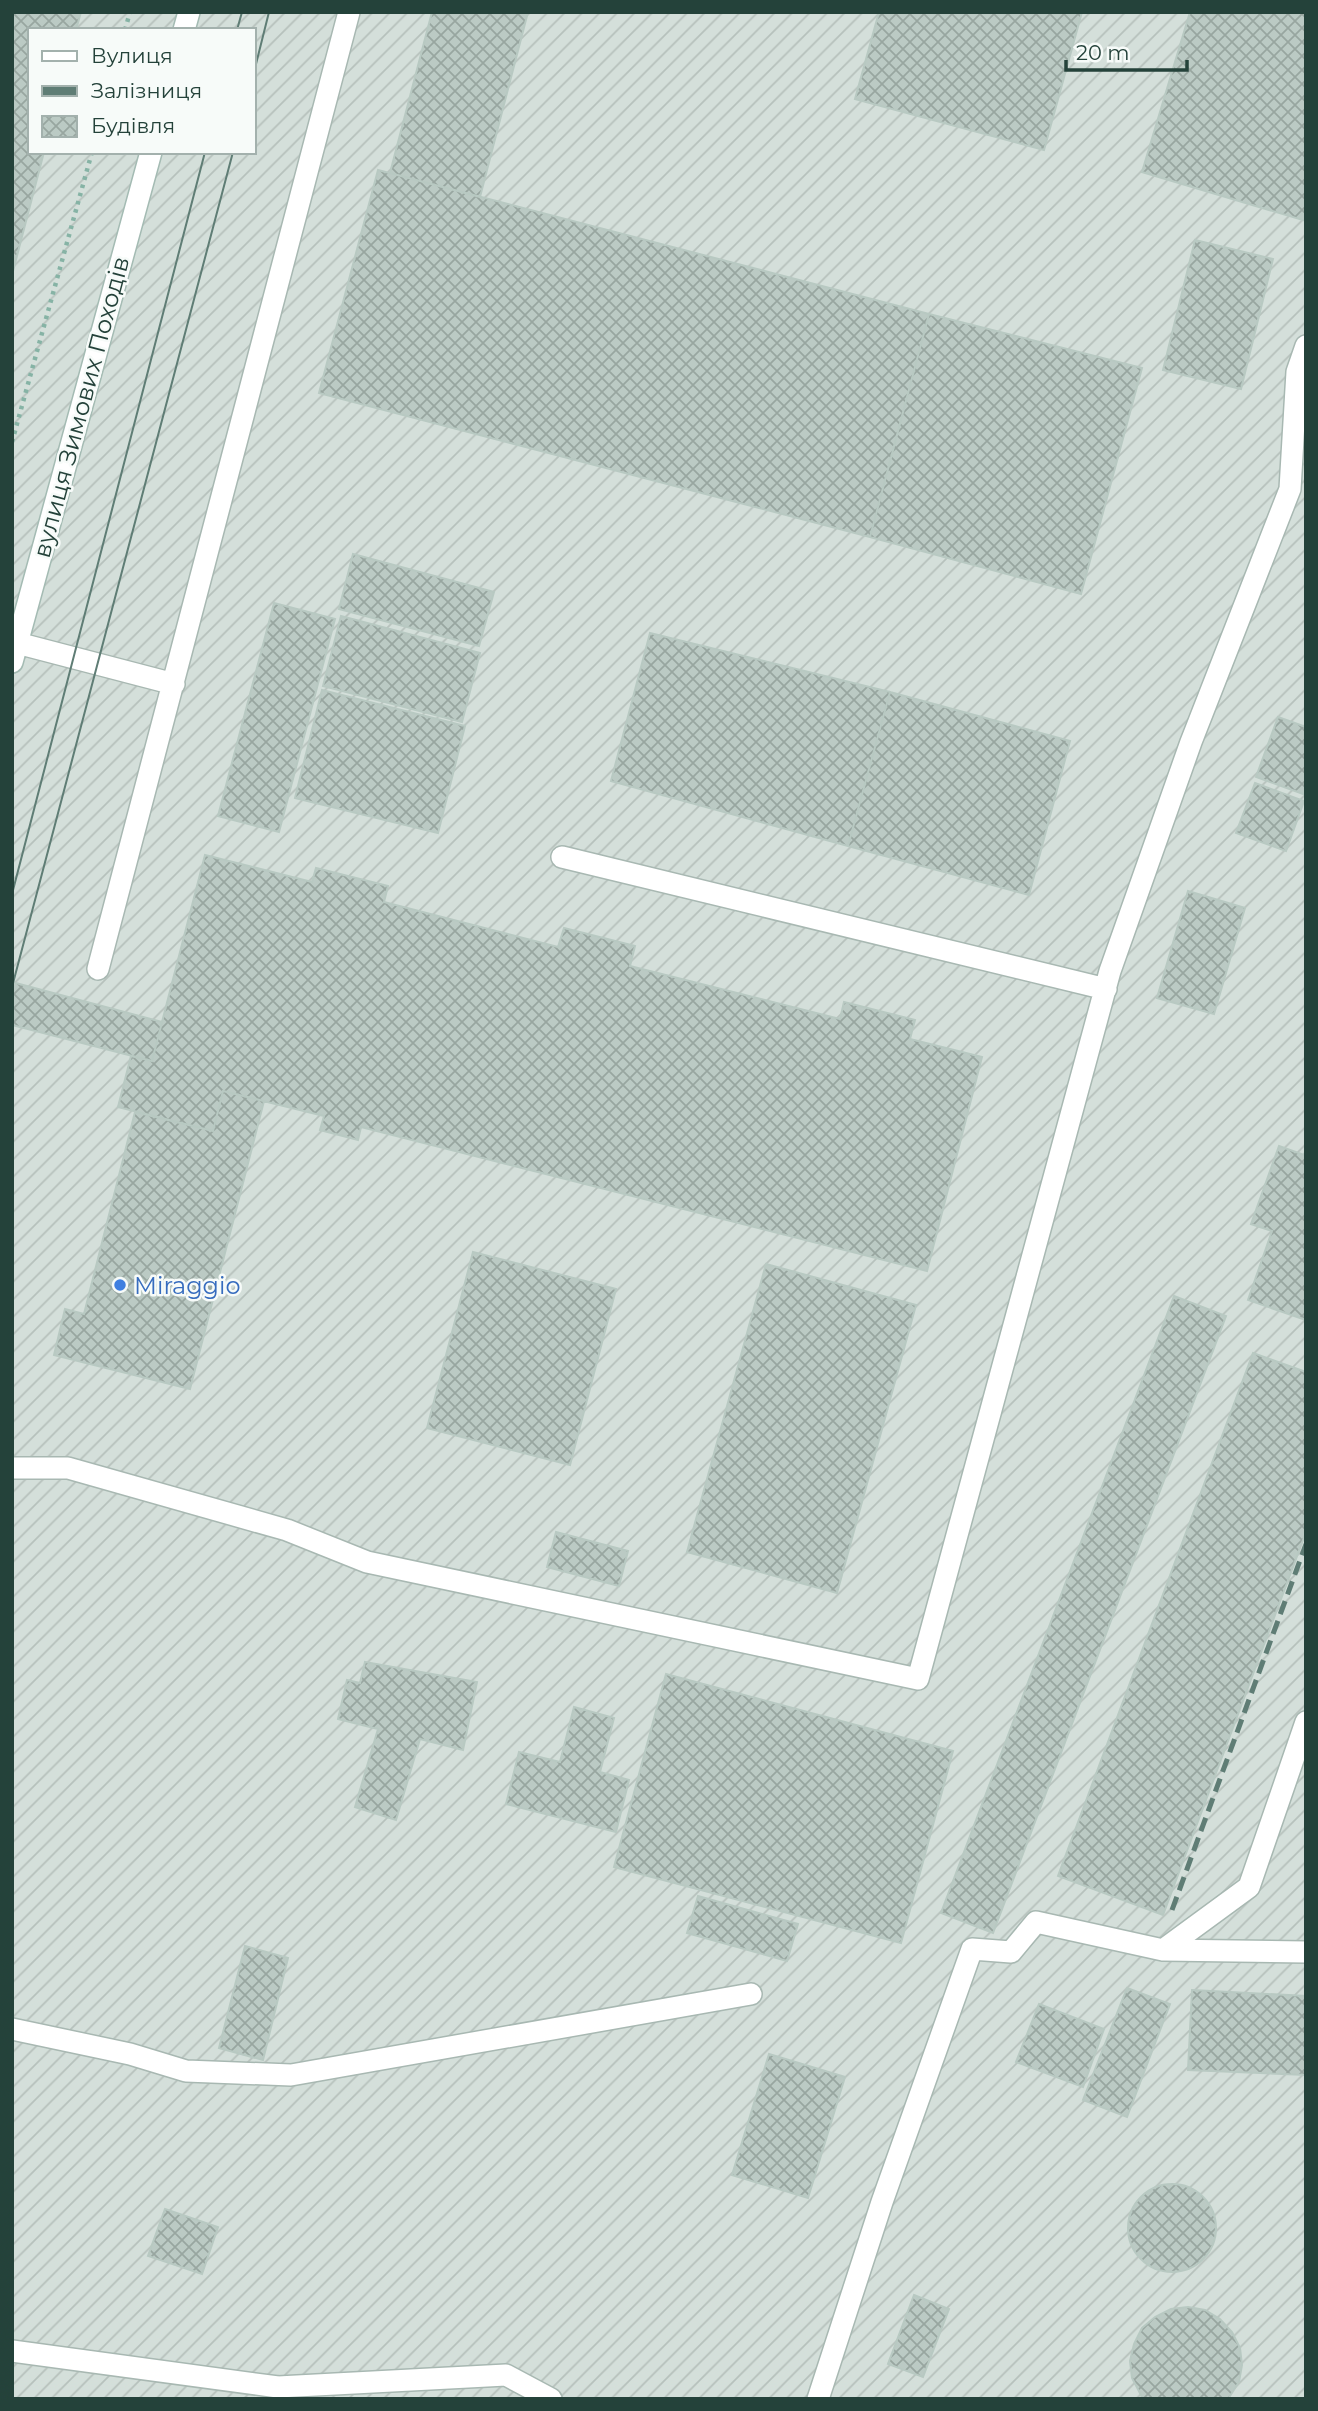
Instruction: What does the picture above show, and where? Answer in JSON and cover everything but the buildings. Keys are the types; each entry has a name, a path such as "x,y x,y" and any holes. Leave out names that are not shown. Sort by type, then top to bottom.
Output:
{"main road":[{"path":"98,969 349,12"},
{"name":"вулиця Зимових Походів","path":"15,652 150,154"},
{"path":"12,1468 68,1468 287,1530 367,1562 918,1679 1110,971 1191,742 1290,489 1297,372 1306,346"},
{"path":"15,652 174,684"},
{"path":"562,857 1106,989"},
{"path":"1163,1950 1249,1887 1306,1722"},
{"path":"818,2399 882,2203 972,1949 1011,1952 1036,1922 1163,1950 1306,1952"},
{"path":"12,2029 130,2053 186,2071 291,2076 751,1994"},
{"path":"12,2351 329,2392 506,2375 551,2399"}],"path":[{"path":"12,442 91,154"}],"shaded area":[{"path":"12,12 1306,12 1306,2399 12,2399"}],"tram line":[{"path":"238,28 242,12"},
{"path":"256,64 269,12"},
{"path":"12,894 204,154"},
{"path":"12,987 232,154"}],"railway":[{"path":"1172,1910 1306,1544"}],"place":[{"name":"Miraggio","path":"120,1285"}]}
